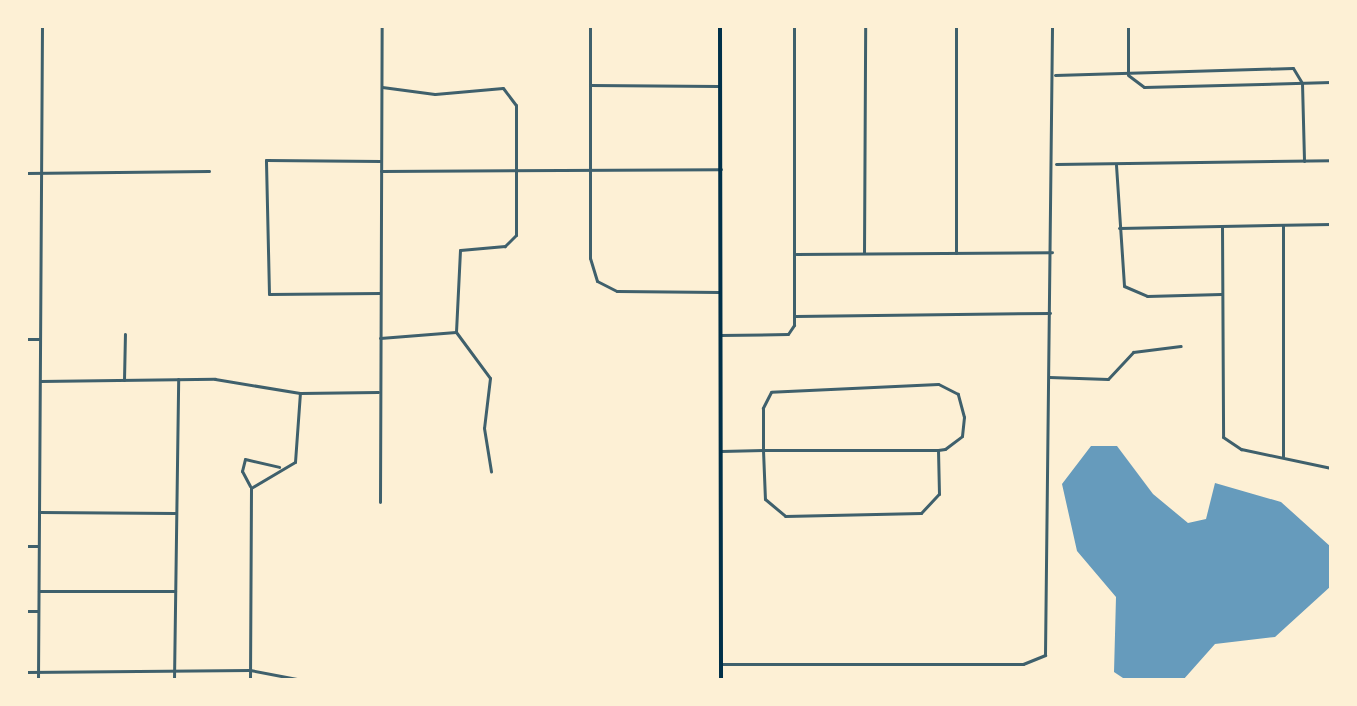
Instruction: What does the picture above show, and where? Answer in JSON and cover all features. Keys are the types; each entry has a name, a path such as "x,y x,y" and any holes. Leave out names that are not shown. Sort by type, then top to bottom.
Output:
{"main road":[{"path":"720,26 721,680"}],"street":[{"path":"38,680 42,26"},
{"path":"380,502 382,26"},
{"path":"590,26 590,258 597,281 617,291 719,292"},
{"path":"720,335 788,334 795,316 794,26"},
{"path":"864,253 865,26"},
{"path":"956,26 956,253"},
{"path":"721,664 1041,659 1047,647 1050,313 1056,164 1052,26"},
{"path":"1128,26 1128,75"},
{"path":"1055,75 1293,68 1302,83 1304,161"},
{"path":"1128,75 1144,87 1331,82"},
{"path":"590,85 720,86"},
{"path":"381,87 509,92 515,170 514,241 465,247 456,258 456,332 490,378 484,428 491,471"},
{"path":"380,293 269,294 266,160 381,161"},
{"path":"1056,164 1331,160"},
{"path":"1116,165 1119,276 1127,290 1221,294"},
{"path":"381,171 721,169"},
{"path":"26,173 209,171"},
{"path":"1118,228 1331,224"},
{"path":"1283,225 1283,456"},
{"path":"1222,226 1223,437 1234,446 1331,468"},
{"path":"796,254 1052,252"},
{"path":"795,316 1050,313"},
{"path":"380,338 456,332"},
{"path":"124,380 125,334"},
{"path":"26,339 40,339"},
{"path":"1049,377 1108,379 1133,352 1181,346"},
{"path":"40,381 178,379 300,393 380,392"},
{"path":"174,680 178,379"},
{"path":"721,451 763,450 938,450 962,436 964,419 958,394 946,385 779,387 763,408 763,450 765,499 785,516 930,510 939,494 938,450"},
{"path":"251,488 298,457 300,393"},
{"path":"250,680 251,488 242,471 245,459 279,467"},
{"path":"39,512 176,513"},
{"path":"26,546 39,546"},
{"path":"39,591 176,591"},
{"path":"26,611 39,611"},
{"path":"26,672 250,670 302,680"}],"water":[{"path":"1091,446 1117,446 1153,494 1188,523 1206,519 1215,483 1281,502 1331,547 1331,586 1275,637 1215,644 1183,680 1126,680 1114,672 1116,597 1077,551 1062,484"}]}
